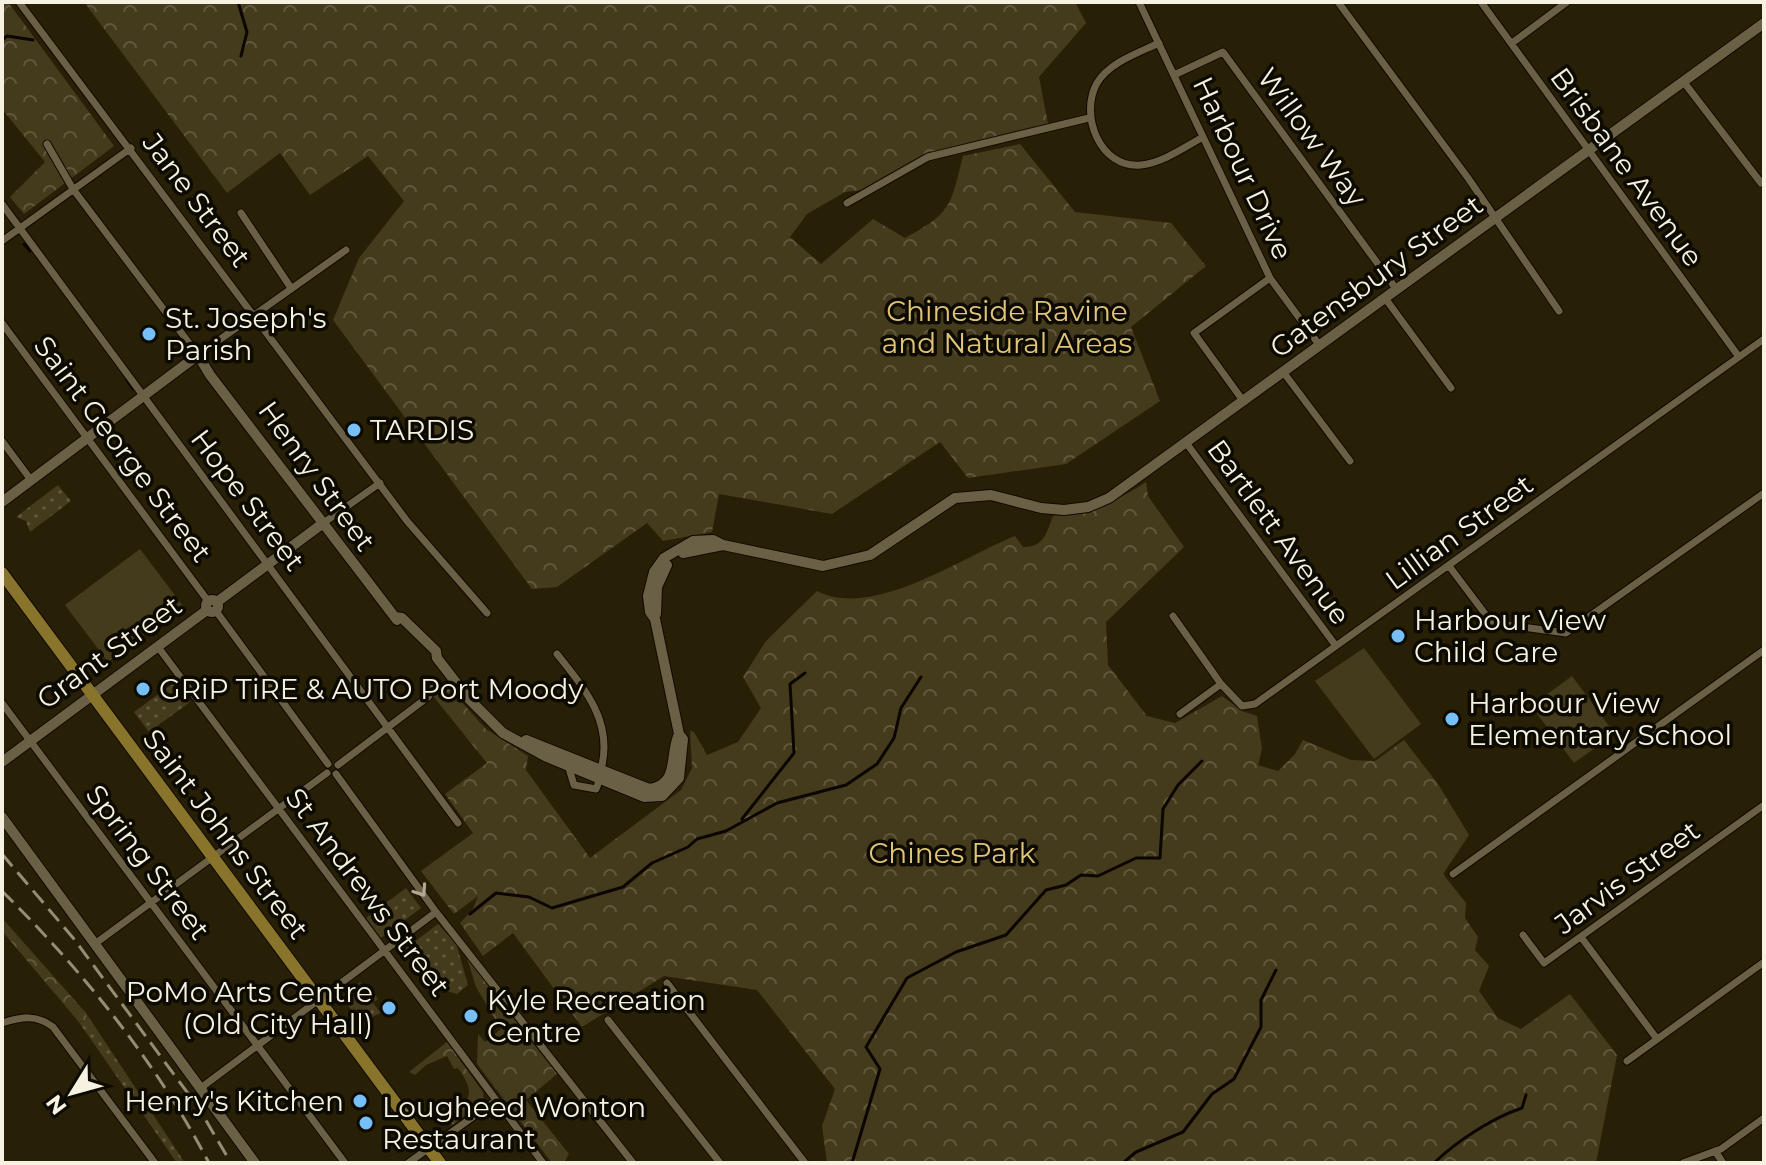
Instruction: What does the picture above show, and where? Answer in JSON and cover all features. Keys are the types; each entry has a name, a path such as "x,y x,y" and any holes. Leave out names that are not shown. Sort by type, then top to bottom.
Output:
{"main road":[{"name":"Saint Johns Street","path":"2,573 440,1163"}],"street":[{"name":"Jane Street","path":"19,2 407,521 487,613"},
{"name":"Harbour Drive","path":"1139,2 1270,278 1320,346"},
{"path":"1338,2 1468,178 1559,311"},
{"name":"Brisbane Avenue","path":"1481,2 1739,357"},
{"path":"1512,43 1567,2"},
{"name":"Gatensbury Street","path":"600,774 637,786 658,787 672,772 679,734 648,596 654,572 664,558 693,541 713,540 723,545 826,564 870,555 934,512 945,501 991,495 996,499 1052,509 1088,507 1115,495 1764,23"},
{"path":"1159,43 1119,63 1104,75 1095,88 1089,118 1106,150 1130,165 1153,162 1203,137"},
{"name":"Willow Way","path":"1174,75 1223,52 1397,290"},
{"path":"1683,81 1762,182"},
{"path":"847,203 928,157 1089,118"},
{"name":"Henry Street","path":"47,144 73,189 381,604 416,630 436,651 437,658 468,698 499,726"},
{"path":"2,241 131,148"},
{"name":"Hope Street","path":"2,204 458,823"},
{"path":"241,213 291,288"},
{"path":"2,502 198,355 346,250"},
{"path":"1244,402 1194,333 1270,278"},
{"path":"1385,298 1451,388"},
{"name":"Saint George Street","path":"2,323 328,764"},
{"name":"Lillian Street","path":"1221,684 1242,706 1255,704 1764,339"},
{"path":"1284,373 1350,461"},
{"path":"2,441 31,480"},
{"name":"Bartlett Avenue","path":"1187,444 1336,646"},
{"name":"Grant Street","path":"2,762 380,483"},
{"path":"1449,566 1492,623 1566,633 1764,493"},
{"path":"1173,616 1221,684 1180,714"},
{"name":"St Andrews Street","path":"158,647 486,1085 494,1102 543,1163"},
{"path":"1453,874 1764,650"},
{"path":"557,654 599,714 606,743 600,774"},
{"path":"336,774 338,765 428,697 433,688"},
{"name":"Spring Street","path":"2,703 345,1163"},
{"path":"499,726 600,774"},
{"path":"499,726 525,746 568,765 600,774"},
{"path":"327,773 328,764 338,765"},
{"path":"96,943 327,773 336,774 436,912 633,1163"},
{"name":"Jarvis Street","path":"1523,935 1544,963 1764,805"},
{"path":"2,817 255,1163"},
{"path":"202,1087 436,912"},
{"path":"1581,937 1657,1039"},
{"path":"1627,1061 1764,962"},
{"path":"667,983 805,1163"},
{"path":"2,1023 21,1017 37,1018 53,1027 155,1163"},
{"path":"608,1020 720,1163"},
{"path":"408,1163 494,1102"},
{"path":"1683,1163 1715,1151 1764,1118"},
{"path":"1715,1151 1723,1163"}],"green space":[{"path":"2,2 8,2 114,146 24,214 10,197 45,162 2,109"},
{"name":"Chineside Ravine and Natural Areas","path":"84,2 1075,2 1086,23 1039,77 1048,124 930,154 863,190 845,192 807,214 790,237 821,264 873,219 905,238 932,221 947,206 963,156 1020,144 1075,212 1171,223 1206,266 1131,327 1160,401 1066,464 968,478 940,442 832,514 719,494 712,532 663,541 647,523 557,587 532,589 333,320 359,258 404,201 368,156 310,195 280,153 227,193"},
{"name":"Chines Park","path":"1146,482 1148,496 1184,547 1106,622 1108,665 1147,716 1175,723 1222,696 1242,711 1257,716 1262,749 1258,765 1278,771 1295,754 1303,740 1351,760 1375,761 1404,740 1438,784 1469,835 1443,874 1466,903 1465,918 1478,937 1475,950 1489,966 1479,991 1498,1018 1521,1029 1570,994 1617,1055 1596,1163 827,1163 822,1126 835,1089 757,990 664,976 582,1027 513,933 483,956 460,923 473,909 478,896 454,914 421,871 473,833 445,794 487,763 433,696 447,686 486,729 528,756 526,770 590,858 681,790 692,768 690,731 694,732 707,755 738,742 761,708 743,677 766,641 817,591 839,598 891,592 1015,536 1023,547 1036,545 1043,538 1053,516 1102,506"},
{"path":"58,485 71,501 30,532 26,521 16,517"},
{"path":"140,549 183,606 108,662 65,605"},
{"path":"1364,648 1421,724 1374,759 1315,681"},
{"path":"1572,676 1615,734 1574,763 1531,706"},
{"path":"175,682 190,702 149,732 134,712"},
{"path":"406,888 421,908 381,938 366,918"},
{"path":"2,918 86,1013 87,1022 78,1021 2,931"},
{"path":"438,924 456,943 468,985 457,994 447,991 413,946 397,955"},
{"path":"467,958 557,1074 526,1100 569,1154 563,1163 552,1163 477,1064 478,1034 485,1042 501,1029 476,987"},
{"path":"360,982 371,996 374,994 378,999 373,1003 381,1013 370,1018 364,1027 345,1001 351,998 349,994 342,996"},
{"path":"86,1013 185,1163 177,1163 78,1021 87,1022"},
{"path":"447,1042 483,1092 484,1101 451,1126 457,1111 466,1101 469,1089 458,1068 454,1069 447,1056 426,1065 415,1075 409,1072"}],"waterway":[{"path":"238,2 247,32 241,56"},
{"path":"2,40 7,36 33,40"},
{"path":"24,244 30,251"},
{"path":"127,380 133,389"},
{"path":"742,819 794,753 790,684 805,673"},
{"path":"470,914 496,893 529,897 552,908 623,887 652,863 688,847 697,839 726,831 777,803 846,785 877,764 894,738 901,708 921,677"},
{"path":"852,1163 880,1069 866,1047 907,978 956,952 1006,935 1046,890 1066,885 1081,875 1098,876 1136,858 1160,858 1163,809 1178,785 1202,761"},
{"path":"1123,1163 1136,1152 1183,1132 1212,1094 1234,1079 1261,1027 1261,1000 1276,970"},
{"path":"1434,1163 1475,1131 1522,1108 1526,1095"}],"railway":[{"path":"2,854 74,939 198,1107 231,1163"},
{"path":"2,891 61,953 116,1019 166,1089 209,1163"}],"place":[{"name":"St. Joseph's Parish","path":"149,334"},
{"name":"TARDIS","path":"354,430"},
{"name":"Harbour View Child Care","path":"1398,636"},
{"name":"GRiP TiRE & AUTO Port Moody","path":"143,689"},
{"name":"Harbour View Elementary School","path":"1452,719"},
{"name":"PoMo Arts Centre (Old City Hall)","path":"389,1008"},
{"name":"Kyle Recreation Centre","path":"471,1016"},
{"name":"Henry's Kitchen","path":"360,1101"},
{"name":"Lougheed Wonton Restaurant","path":"366,1123"}]}
